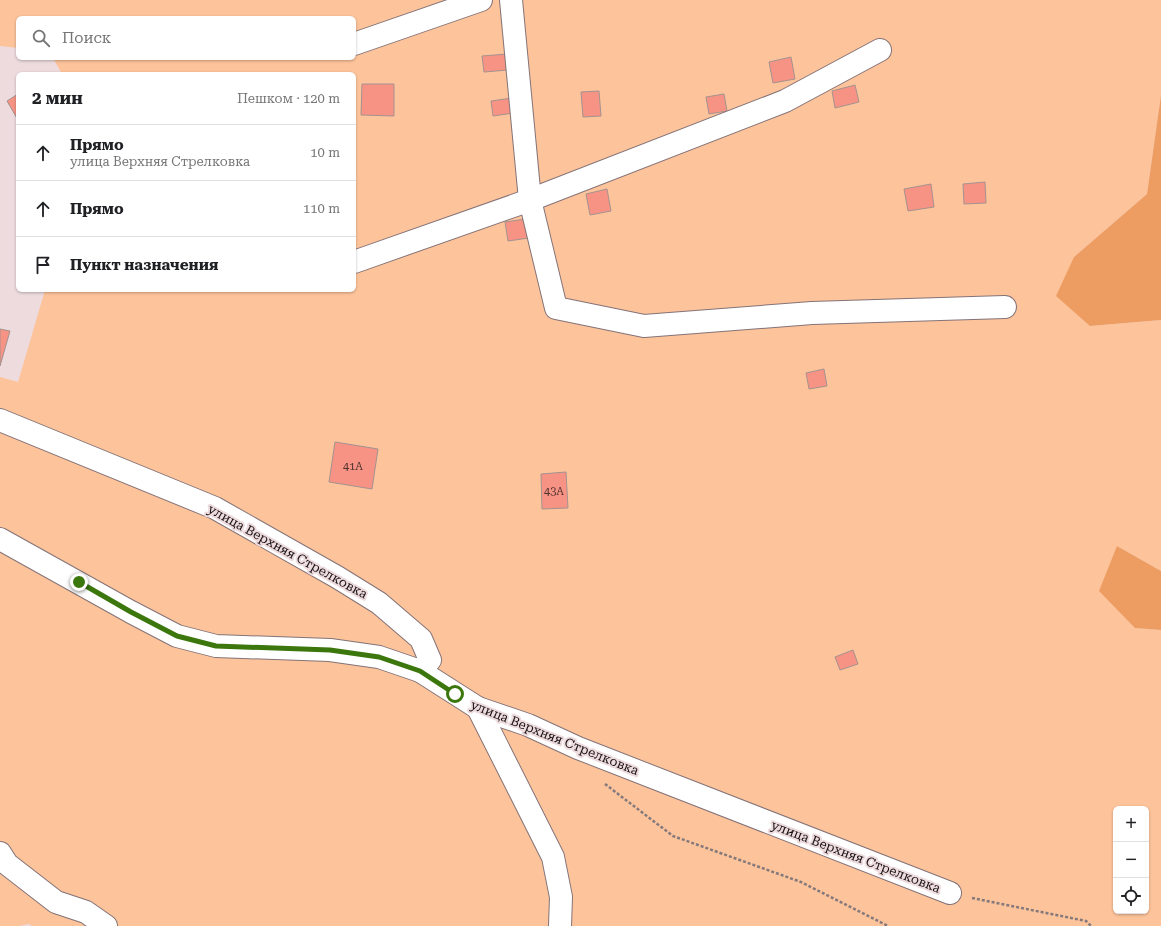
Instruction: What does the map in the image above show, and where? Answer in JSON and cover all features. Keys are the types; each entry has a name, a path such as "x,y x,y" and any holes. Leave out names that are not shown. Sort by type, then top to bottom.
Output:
{"street":[{"path":"356,43 481,0"},
{"path":"511,0 530,200 556,308 644,326 812,313 1005,307"},
{"path":"356,261 530,200 785,101 880,50"},
{"name":"улица Верхняя Стрелковка","path":"0,420 215,508 379,602 421,638 430,660 420,671 478,708 528,725 578,748 950,893"},
{"path":"0,539 177,636 216,646 337,651 379,657 420,671"},
{"path":"478,708 553,856 560,897 560,926"},
{"path":"0,853 7,864 56,902 86,912 106,926"}],"path":[{"path":"599,780 673,836 801,882 888,926"},
{"path":"950,893 1086,921 1091,926"}],"shaded area":[{"path":"0,0 1161,0 1161,95 1147,194 1074,257 1090,326 1161,320 1161,571 1117,546 1135,628 1161,630 1161,926 32,926 29,924 19,926 0,926 0,377 18,382 44,292 356,292 356,72 61,72 54,60 356,60 356,16 16,16 16,48 0,46"},
{"path":"1161,95 1161,320 1090,326 1056,296 1074,257 1147,194"},
{"path":"1117,546 1161,571 1161,630 1135,628 1099,591"}],"building":[{"path":"507,54 508,70 484,72 482,56"},
{"path":"791,57 795,79 773,83 769,62"},
{"path":"362,84 394,84 394,116 361,115"},
{"path":"855,85 859,102 835,108 832,91"},
{"path":"599,91 601,116 583,117 581,92"},
{"path":"724,94 727,111 709,114 706,97"},
{"path":"16,95 16,117 7,101"},
{"path":"512,98 514,113 493,116 491,101"},
{"path":"985,182 986,203 964,204 963,184"},
{"path":"931,184 934,207 908,211 904,189"},
{"path":"607,189 611,211 590,215 586,194"},
{"path":"526,219 529,238 508,241 505,222"},
{"path":"0,329 10,331 0,366"},
{"path":"824,369 827,386 809,389 806,373"},
{"path":"335,442 378,449 372,489 329,482"},
{"path":"566,472 568,508 542,509 541,474"},
{"path":"853,650 858,664 840,670 835,657"}],"route":[{"path":"79,582 177,636 216,646 330,650 379,657 420,671 455,694"}]}
